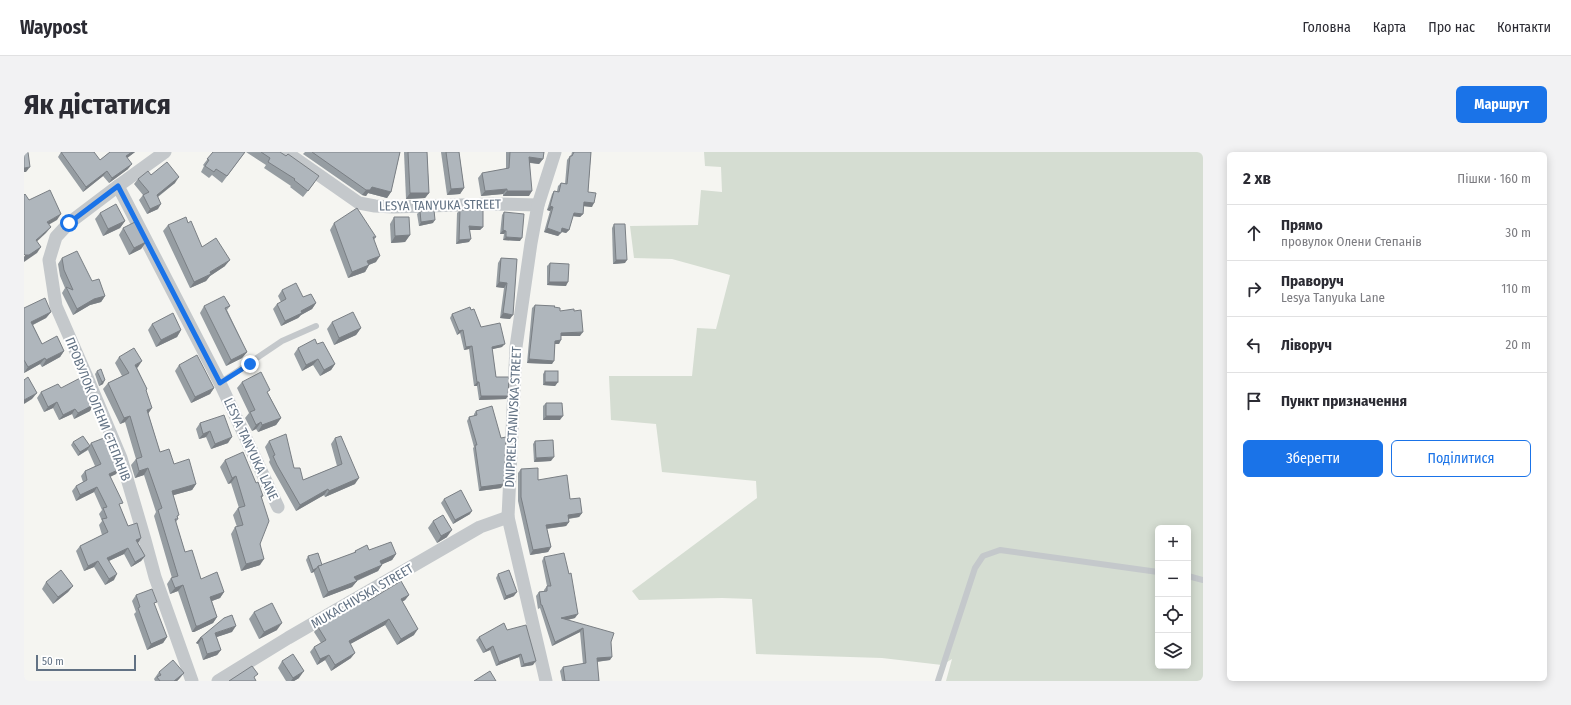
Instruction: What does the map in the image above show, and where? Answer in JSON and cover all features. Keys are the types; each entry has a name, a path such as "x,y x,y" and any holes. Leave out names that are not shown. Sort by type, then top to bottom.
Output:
{"street":[{"path":"118,186 165,152"},
{"name":"LESYA TANYUKA STREET","path":"286,152 359,203 393,207 495,204 538,205"},
{"name":"DNIPRELSTANIVSKA STREET","path":"546,681 508,517 516,347 538,205 555,152"},
{"name":"LESYA TANYUKA LANE","path":"118,186 220,383 278,507"},
{"name":"ПРОВУЛОК ОЛЕНИ СТЕПАНІВ","path":"118,186 69,223 56,237 49,260 50,268 56,306 121,458 146,540 155,576 192,681"},
{"name":"MUKACHIVSKA STREET","path":"218,681 294,634 480,527 508,517"}],"lane":[{"path":"220,383 282,341 316,326"},
{"path":"938,681 975,568 983,556 1000,550 1155,572"},
{"path":"1191,577 1203,580"}],"shaded area":[{"path":"704,152 1203,152 1203,681 946,681 952,659 942,665 882,658 756,654 752,599 722,598 639,600 632,591 757,498 756,481 662,472 656,424 611,420 609,376 692,376 697,328 716,329 730,275 672,259 634,258 630,226 698,225 701,190 722,192 721,167 705,166"}],"building":[{"path":"24,152 28,152 30,167 24,168"},
{"path":"61,152 94,152 100,160 110,152 132,152 126,156 132,164 112,178 107,171 86,187"},
{"path":"213,152 245,152 227,176 216,169 214,172 205,166 209,160 207,159"},
{"path":"261,152 280,152 286,156 288,154 319,176 308,191 294,180 295,179 268,162 270,158"},
{"path":"312,152 400,152 391,192 372,187 370,190 366,190"},
{"path":"408,152 427,152 429,193 410,193"},
{"path":"446,152 459,152 464,188 451,189"},
{"path":"510,152 544,152 543,159 529,157 532,191 507,191 507,189 485,191 482,173 509,168"},
{"path":"574,152 591,152 588,192 596,193 594,203 584,202 583,214 574,213 569,230 562,228 561,233 547,228 553,207 550,206 554,191 559,192 561,183 567,184 570,156 572,156"},
{"path":"167,162 179,177 157,195 161,204 150,209 143,195 149,192 138,179 148,171 151,175"},
{"path":"50,190 61,214 47,222 51,227 36,240 41,247 29,255 25,255 24,195 25,194 29,200"},
{"path":"116,204 125,221 108,229 100,213"},
{"path":"357,208 376,237 373,237 380,256 367,261 369,265 352,272 334,223"},
{"path":"434,210 435,220 421,222 420,211"},
{"path":"460,210 483,210 483,227 469,226 471,239 459,240"},
{"path":"504,212 524,214 522,238 506,237 506,231 503,230"},
{"path":"186,217 188,223 191,221 202,247 216,238 230,260 210,272 211,274 194,282 168,225"},
{"path":"394,217 409,217 410,235 395,236"},
{"path":"135,222 146,242 134,248 123,228"},
{"path":"614,224 625,224 627,260 616,260"},
{"path":"77,251 92,281 99,279 105,296 94,299 77,309 66,287 73,290 64,270 62,258"},
{"path":"501,258 517,259 513,315 503,313 507,283 499,282"},
{"path":"550,263 569,264 568,282 549,282"},
{"path":"296,283 303,297 311,294 316,303 301,311 302,313 285,321 277,304 286,299 282,290"},
{"path":"224,296 230,306 225,308 247,352 231,360 204,306"},
{"path":"45,298 51,312 31,322 42,344 57,336 64,351 46,360 45,358 28,367 24,360 24,308"},
{"path":"535,305 555,306 554,307 560,308 560,311 574,309 574,311 581,310 583,332 561,333 561,340 555,341 554,361 529,359"},
{"path":"470,307 471,310 474,309 481,327 500,323 505,344 492,347 496,377 509,377 508,396 481,396 479,382 477,382 472,346 466,347 463,330 459,331 452,314"},
{"path":"353,312 361,328 339,338 332,322"},
{"path":"173,313 181,330 161,340 152,324"},
{"path":"315,339 317,344 323,342 335,364 324,370 318,359 306,365 298,348"},
{"path":"134,348 142,361 135,365 147,389 146,390 152,408 147,410 160,452 169,449 174,464 189,459 196,484 172,491 179,515 177,516 178,519 175,519 185,552 192,550 201,579 217,572 224,592 210,597 217,617 198,626 196,626 183,585 175,588 171,578 178,576 158,510 162,508 148,468 139,471 136,459 142,457 130,416 124,418 108,383 129,373 119,357"},
{"path":"197,355 214,388 195,397 179,365"},
{"path":"101,369 105,380 102,382 97,371"},
{"path":"545,371 558,371 558,382 545,382"},
{"path":"261,372 270,390 267,392 281,418 262,425 261,422 256,425 250,412 255,410 242,382"},
{"path":"84,376 89,388 86,389 93,405 78,413 75,409 63,415 57,402 48,407 41,392 58,384 61,388"},
{"path":"28,377 37,393 24,400 24,380"},
{"path":"546,403 562,403 563,416 546,416"},
{"path":"492,406 501,438 506,437 504,484 481,487 475,445 477,445 469,417 477,415 476,411"},
{"path":"224,415 232,437 215,444 210,431 203,434 200,423"},
{"path":"286,434 294,468 300,468 303,480 342,464 335,438 341,436 359,478 329,491 328,489 300,505 277,465 273,456 275,455 269,441"},
{"path":"83,436 90,446 80,452 73,442"},
{"path":"109,436 113,446 110,447 120,469 109,474 123,503 119,504 128,526 137,523 141,538 136,540 145,556 135,562 128,548 107,558 117,574 109,579 98,561 88,566 80,546 108,532 102,519 107,518 103,508 107,507 97,487 80,495 76,486 87,480 85,471 101,464 91,443"},
{"path":"553,440 554,457 536,458 535,441"},
{"path":"243,452 256,483 258,482 269,521 260,544 264,559 246,564 235,527 243,525 238,508 245,506 236,476 232,478 225,460"},
{"path":"538,468 538,480 567,475 570,499 580,498 582,513 568,515 569,522 546,525 551,547 533,550 521,497 521,469"},
{"path":"461,490 472,511 455,520 444,499"},
{"path":"443,515 452,530 441,536 433,521"},
{"path":"391,542 396,554 380,561 382,565 354,577 357,581 328,592 318,566 356,552 355,551 367,545 369,550"},
{"path":"318,553 322,565 313,570 308,556"},
{"path":"564,553 569,574 571,573 578,614 561,618 614,633 611,642 612,657 597,658 599,681 565,681 563,667 586,663 583,628 555,642 541,605 539,592 547,591 547,586 551,586 544,557"},
{"path":"61,570 73,586 58,597 46,582"},
{"path":"509,570 517,592 506,596 498,574"},
{"path":"401,581 409,595 401,599 418,629 401,639 389,619 349,641 355,653 335,665 329,655 320,659 314,647 326,640 318,627 367,599 368,601"},
{"path":"152,589 157,602 154,603 167,637 151,644 138,608 140,607 136,595"},
{"path":"272,603 282,623 264,632 254,612"},
{"path":"232,615 236,626 215,633 221,650 207,654 202,638 200,638 224,618"},
{"path":"504,623 507,630 526,625 536,661 524,664 521,654 499,662 493,646 486,650 479,637"},
{"path":"293,654 304,671 293,678 282,661"},
{"path":"173,660 184,673 174,681 160,681 157,677 161,675 159,672"},
{"path":"252,666 258,674 254,677 256,681 229,681"},
{"path":"490,671 496,681 474,681"}],"route":[{"path":"69,223 118,186 220,383 250,364"}]}
